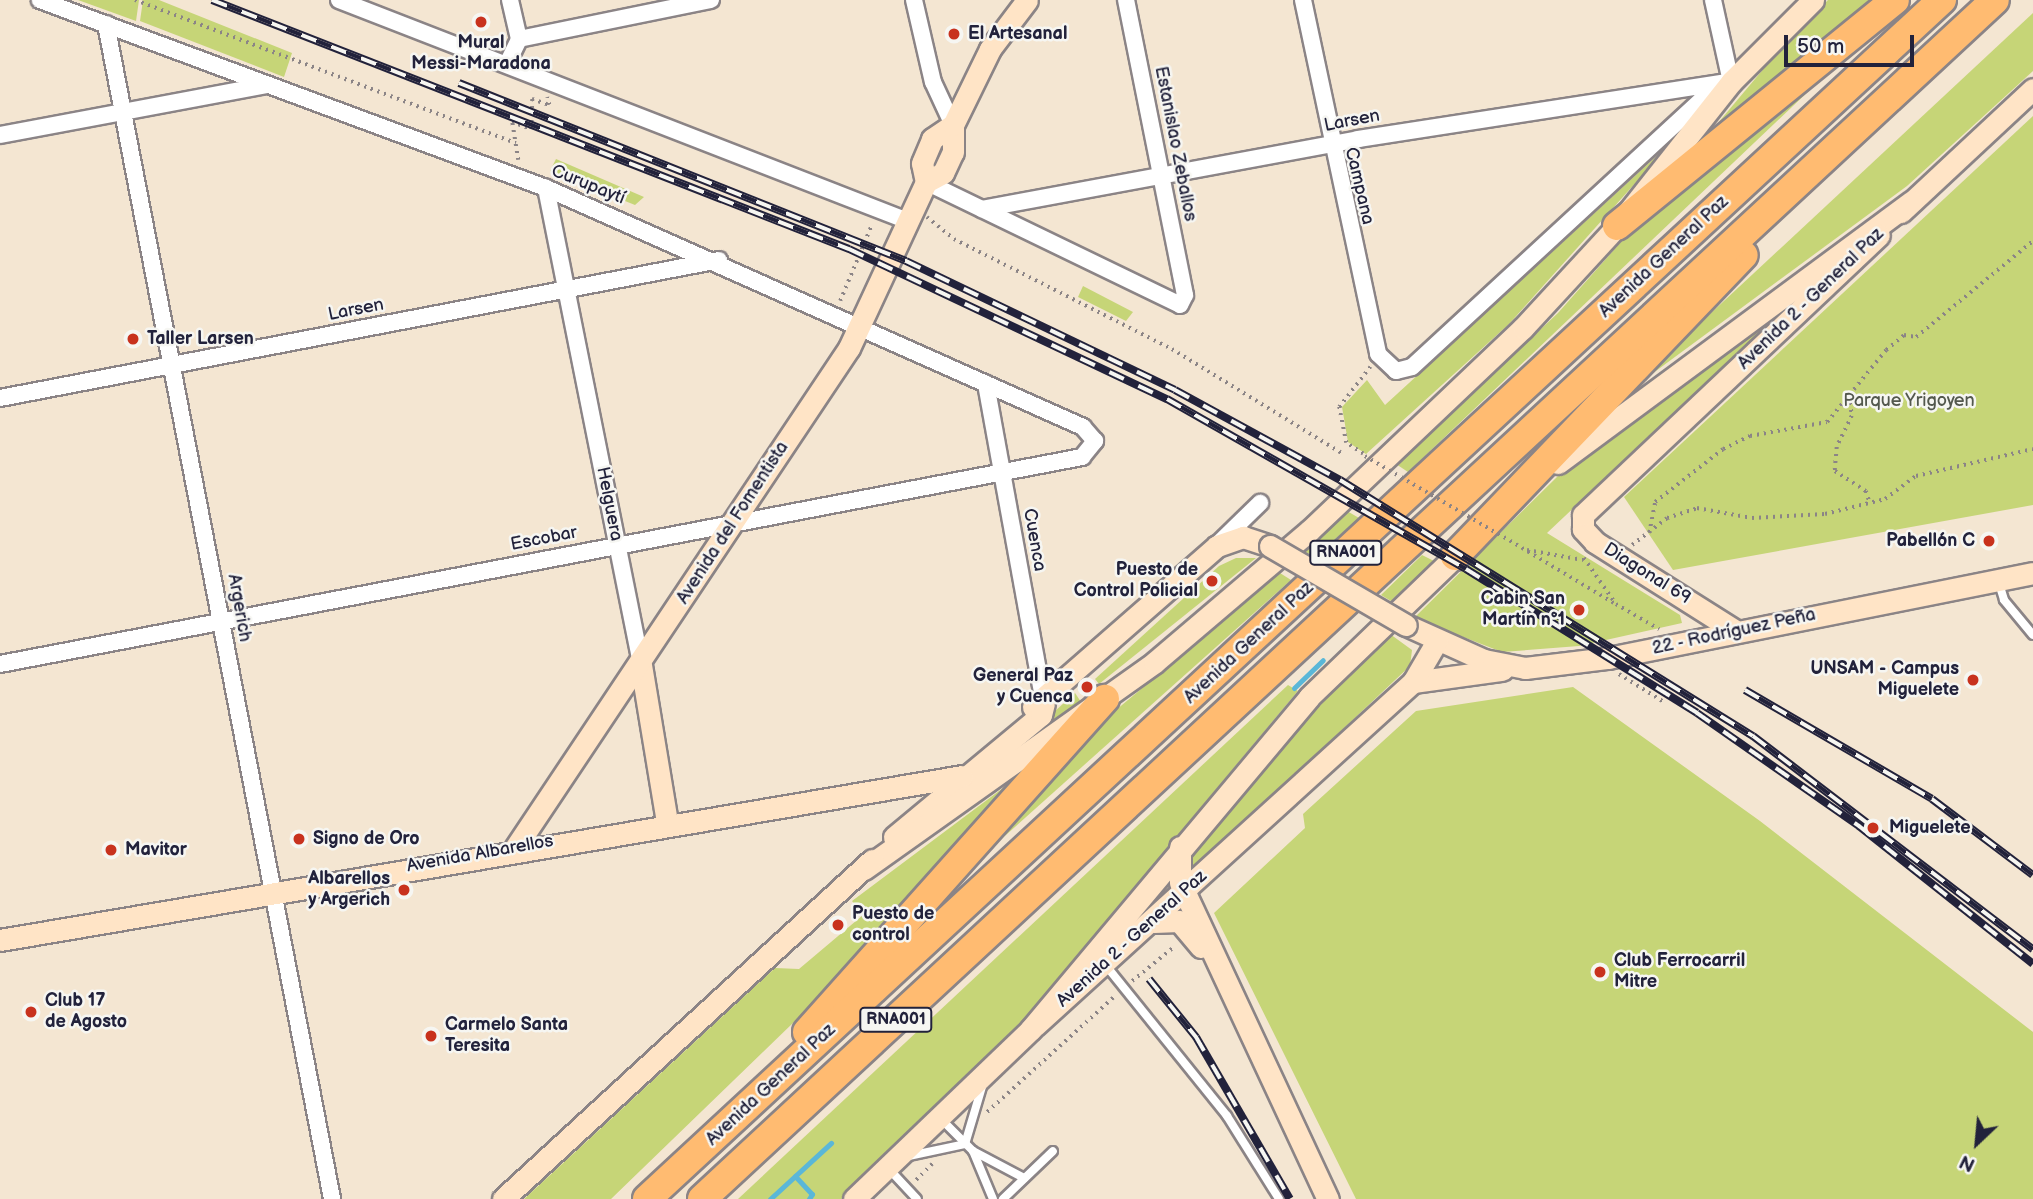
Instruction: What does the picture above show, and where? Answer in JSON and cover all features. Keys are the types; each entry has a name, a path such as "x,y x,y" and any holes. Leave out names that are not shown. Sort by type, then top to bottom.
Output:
{"highway":[{"path":"1617,226 1895,0"},
{"name":"Avenida General Paz","path":"647,1199 1942,0"},
{"name":"Avenida General Paz","path":"702,1199 1995,0"},
{"path":"1455,556 1688,317 1842,142"},
{"path":"748,1105 841,989 1105,699"}],"street":[{"name":"Curupaytí","path":"40,0 546,188 719,260 1083,427 1092,435 1093,449"},
{"path":"340,0 508,62 880,208 911,214"},
{"path":"508,62 519,39 510,0"},
{"path":"519,39 711,0"},
{"path":"914,0 933,82 953,125"},
{"name":"Avenida del Fomentista","path":"515,848 641,665 861,325 926,183 922,163 932,139 953,125 990,49 1027,0"},
{"name":"Estanislao Zeballos","path":"982,209 1167,304 1180,305 1185,295 1126,0"},
{"name":"Campana","path":"1303,0 1330,145 1378,354"},
{"path":"1713,0 1731,82"},
{"path":"864,869 1105,699 1199,628 1309,531 1484,368 1617,226 1731,82 1813,0"},
{"name":"Argerich","path":"106,24 176,364 332,1199"},
{"path":"1378,354 1396,371 1412,367 1700,100 1731,82"},
{"name":"Larsen","path":"982,209 1670,86 1731,82"},
{"path":"0,135 268,84"},
{"name":"Avenida 2 - General Paz","path":"1588,506 2033,89"},
{"path":"926,183 982,209"},
{"name":"Helguera","path":"546,188 641,665 667,821"},
{"path":"854,1199 985,1075 1099,958 1180,847 1309,697 1455,556 1655,387 1911,202"},
{"name":"Larsen","path":"0,398 719,260"},
{"name":"Cuenca","path":"986,384 1044,703"},
{"name":"Escobar","path":"0,664 1082,457 1093,449"},
{"path":"503,1199 962,776 1217,546 1260,503"},
{"name":"Diagonal 69","path":"1588,506 1583,529 1595,542 1734,630"},
{"name":"22 - Rodríguez Peña","path":"1217,546 1243,537 1270,546 1437,641 1525,668 1597,660 1734,630 2033,573"},
{"name":"Avenida 2 - General Paz","path":"1099,958 1154,922 1413,682 1437,641"},
{"path":"1413,682 1525,668"},
{"name":"Avenida Albarellos","path":"0,940 667,821 962,776"},
{"path":"1180,847 1185,892 1217,967 1328,1199"},
{"path":"1154,922 1171,919 1192,932 1217,967"}],"lane":[{"path":"1998,580 2004,600 2033,635"},
{"path":"1099,958 1126,986 1227,1116 1279,1199"},
{"path":"965,1144 985,1075"},
{"path":"940,1118 973,1151 1024,1178"},
{"path":"917,1199 892,1161 914,1158 952,1144 965,1144"},
{"path":"1003,1199 1053,1150"},
{"path":"973,1151 993,1199"}],"path":[{"path":"135,0 516,143"},
{"path":"521,179 512,122 531,130 532,99 549,105 544,76"},
{"path":"835,313 880,208"},
{"path":"911,214 954,240 1172,349 1342,453"},
{"path":"1649,533 1655,502 1723,449 1750,436 1827,422 1903,335 1916,337 2033,241"},
{"path":"1378,354 1339,407 1346,443 1681,642"},
{"path":"1849,396 1854,409 1837,447 1835,471 1866,491 1871,503"},
{"path":"1629,546 1667,518 1697,508 1752,518 1871,503 1916,476 2033,449"},
{"path":"1525,549 1583,560 1616,604"},
{"path":"1583,560 1587,553"},
{"path":"1597,660 1664,702"},
{"path":"967,1130 1126,986 1192,932"},
{"path":"908,1189 952,1144"}],"green space":[{"path":"78,0 139,0 136,21"},
{"path":"143,0 159,0 292,53 284,77 140,21"},
{"path":"1828,0 1872,0 1702,142 1786,42"},
{"path":"1895,9 1408,472 1396,464 1558,313 1628,234"},
{"path":"2033,13 2033,71 1907,186 1622,396"},
{"name":"Parque Yrigoyen","path":"2033,116 2033,505 1673,570 1624,497"},
{"path":"1673,141 1509,324 1366,454 1348,442 1342,407 1367,380 1385,405"},
{"path":"556,159 644,197 635,205 550,171"},
{"path":"1083,286 1133,312 1126,321 1078,297"},
{"path":"1797,297 1547,533 1680,615 1682,623 1579,646 1502,652 1414,618 1558,476 1642,407"},
{"path":"1347,511 1359,518 1315,557 1304,551"},
{"path":"1422,555 1434,561 1391,601 1381,595"},
{"path":"1236,558 1256,558 1099,684 1095,679 1219,566"},
{"path":"1280,573 1291,580 941,893 1110,715"},
{"path":"1390,634 1412,650 1410,666 1188,875 1184,862 1311,710"},
{"path":"1288,685 1298,691 1013,1033 841,1199 738,1199"},
{"name":"Club Ferrocarril Mitre","path":"1573,687 1760,821 2033,1032 2033,1199 1356,1199 1214,913 1305,828 1303,814 1416,711"},
{"path":"1075,693 1081,702 1003,758"},
{"path":"1031,767 826,991 611,1199 524,1199 775,968 799,969 863,915 852,901"}],"waterway":[{"path":"1294,688 1323,660"},
{"path":"770,1199 831,1143"},
{"path":"795,1176 812,1194 809,1199"}],"railway":[{"path":"212,0 849,249 1167,399 1466,569 1697,713 1859,826 2033,964"},
{"path":"459,83 906,261 1175,390 1340,480 1753,736 2033,949"},
{"path":"1745,690 1932,799 2033,875"},
{"path":"1149,979 1196,1037 1290,1199"}],"place":[{"name":"Mural Messi-Maradona","path":"481,22"},
{"name":"El Artesanal","path":"954,34"},
{"name":"Taller Larsen","path":"133,339"},
{"name":"Pabellón C","path":"1989,541"},
{"name":"Puesto de Control Policial","path":"1212,581"},
{"name":"Cabin San Martín n°1","path":"1579,610"},
{"name":"UNSAM - Campus Miguelete","path":"1973,680"},
{"name":"General Paz y Cuenca","path":"1087,687"},
{"name":"Miguelete","path":"1873,828"},
{"name":"Signo de Oro","path":"299,839"},
{"name":"Mavitor","path":"111,850"},
{"name":"Albarellos y Argerich","path":"404,890"},
{"name":"Puesto de control","path":"838,925"},
{"name":"Club Ferrocarril Mitre","path":"1600,972"},
{"name":"Club 17 de Agosto","path":"31,1012"},
{"name":"Carmelo Santa Teresita","path":"431,1036"}]}
